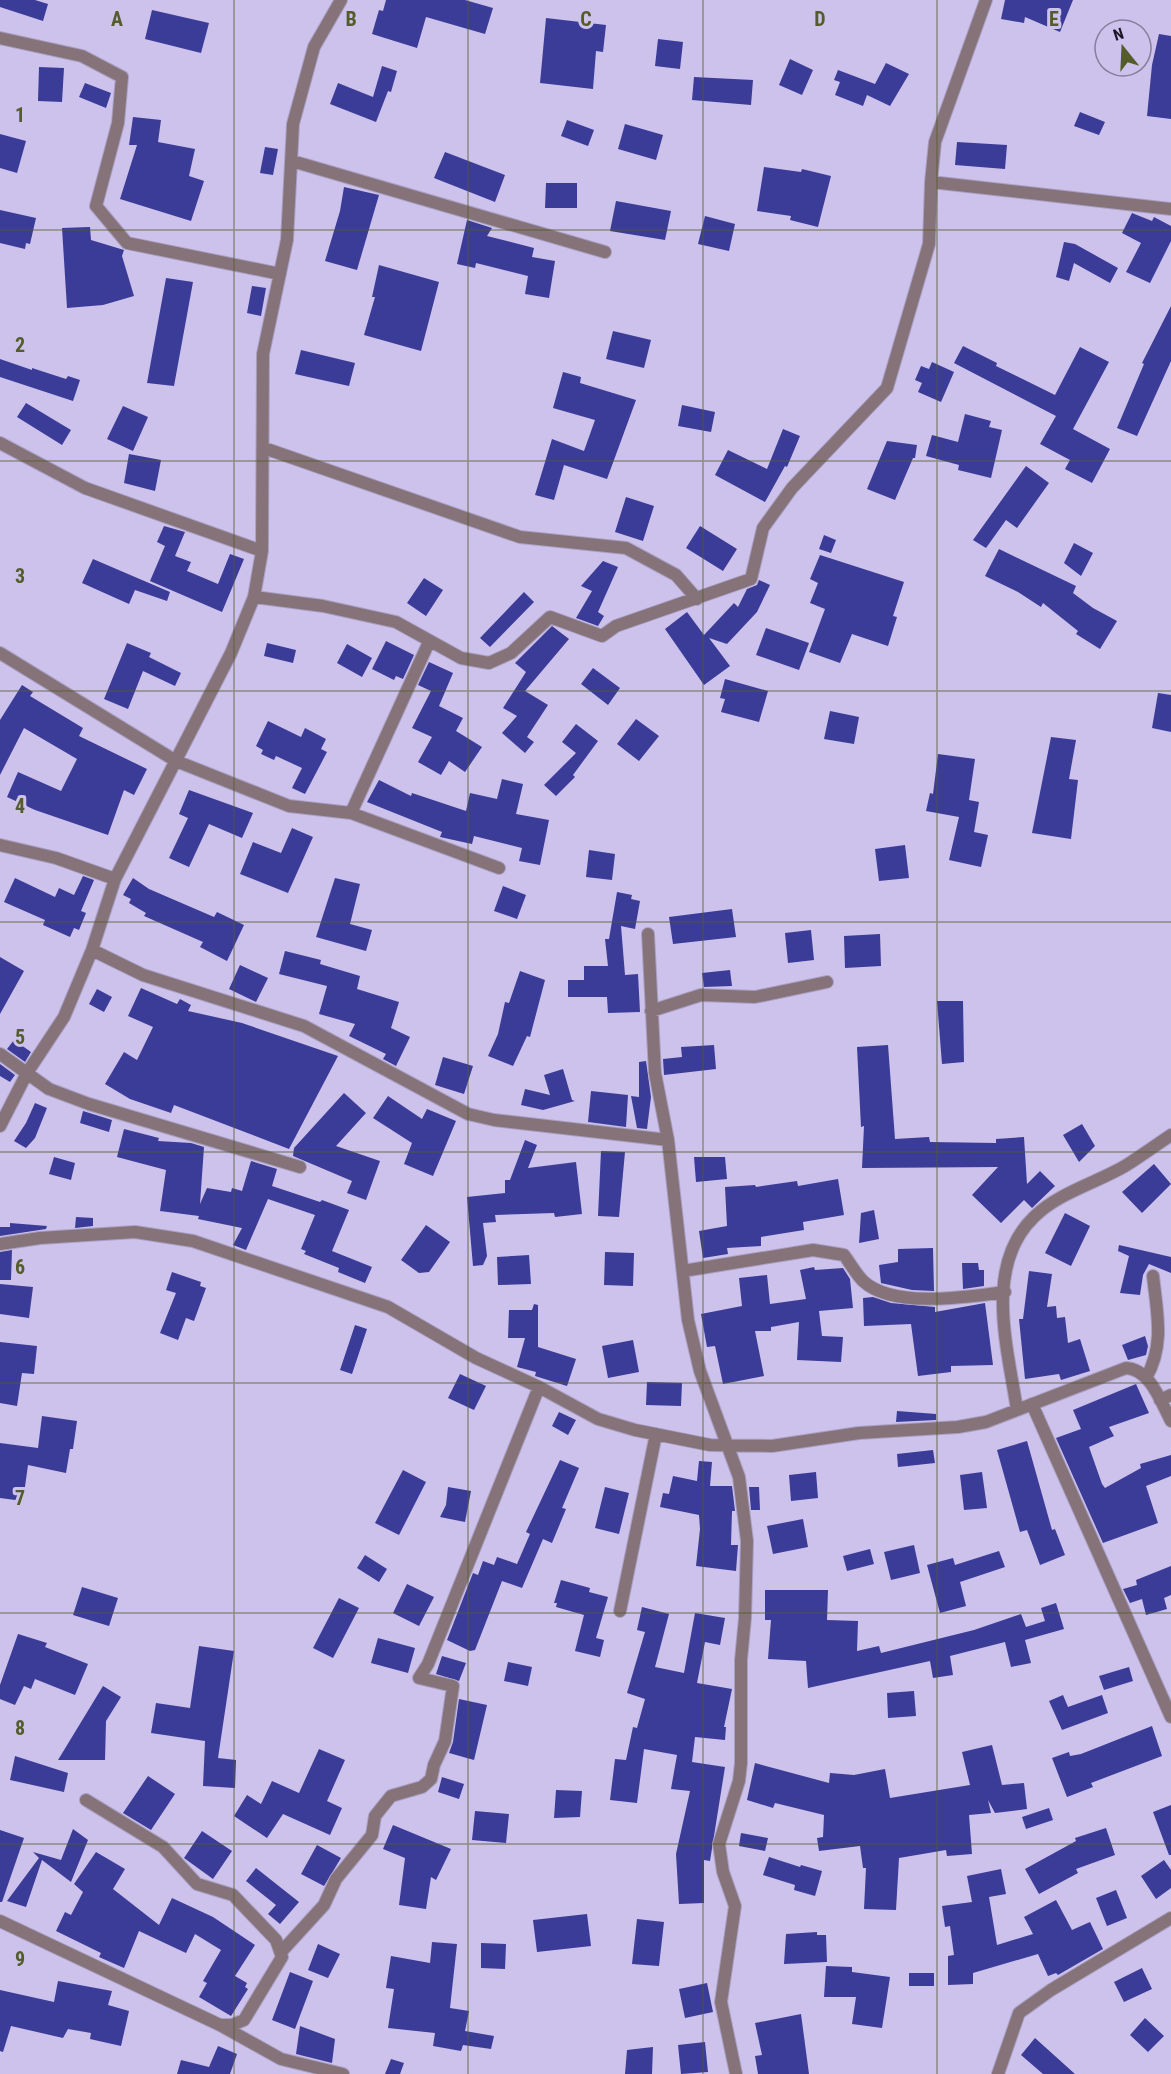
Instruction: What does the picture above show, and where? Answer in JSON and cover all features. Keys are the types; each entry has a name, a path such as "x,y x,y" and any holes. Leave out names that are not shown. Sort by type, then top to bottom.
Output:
{"street":[{"path":"0,1126 27,1073 64,1017 92,950 115,879 231,653 254,597 262,551 263,354 287,240 293,124 314,46 341,0"},
{"path":"254,597 322,606 396,622 461,658 489,663 511,653 550,617 602,636 616,626 751,579 763,528 792,488 887,388 930,244 931,182 935,142 986,0"},
{"path":"0,38 82,56 122,77 118,123 96,206 127,243 280,273"},
{"path":"292,161 605,252"},
{"path":"931,182 1171,210"},
{"path":"0,443 85,488 262,551"},
{"path":"264,448 520,537 626,548 676,575 697,599"},
{"path":"351,813 429,642"},
{"path":"0,653 176,761 289,806 351,813 499,868"},
{"path":"0,845 65,861 115,879"},
{"path":"648,934 655,1073 668,1140 688,1320 700,1371 739,1477 747,1540 745,1618 741,1660 741,1763 739,1781 719,1844 723,1872 735,1906 721,2002 736,2074"},
{"path":"92,950 143,975 304,1026 468,1114 494,1120 668,1140"},
{"path":"651,1011 702,995 755,997 826,982"},
{"path":"0,1054 49,1089 89,1104 300,1167"},
{"path":"1017,1410 1003,1316 1004,1275 1017,1238 1034,1216 1059,1200 1126,1165 1171,1135"},
{"path":"0,1244 40,1238 135,1232 194,1240 388,1307 476,1358 598,1419 710,1445 772,1446 859,1433 958,1427 986,1422 1126,1368 1135,1368 1165,1398 1171,1421"},
{"path":"682,1271 813,1250 843,1255 863,1282 897,1297 965,1297 1005,1292"},
{"path":"1146,1378 1155,1362 1160,1339 1153,1276"},
{"path":"282,1951 324,1905 336,1879 372,1835 375,1816 391,1796 422,1786 431,1779 444,1741 453,1686 419,1678 428,1664 538,1387"},
{"path":"1032,1404 1171,1717"},
{"path":"620,1611 656,1434"},
{"path":"86,1800 163,1847 197,1884 233,1895 276,1940 282,1951 282,1957 268,1983 243,2020 232,2025 220,2025"},
{"path":"1002,2072 1019,2013 1052,1990 1171,1918"},
{"path":"0,1921 220,2025 280,2059 343,2074"}],"building":[{"path":"0,0 35,0 48,4 43,21 0,7"},
{"path":"386,0 465,0 493,8 485,34 426,17 417,48 372,34 379,10 383,11"},
{"path":"1005,0 1073,0 1060,32 1025,17 1024,23 1001,19"},
{"path":"152,10 209,23 201,53 145,39"},
{"path":"546,18 606,25 603,52 596,51 593,89 540,83"},
{"path":"1159,34 1171,36 1171,119 1147,116 1151,78 1153,78 1153,61"},
{"path":"658,39 683,42 680,69 655,66"},
{"path":"790,59 813,70 802,95 779,85"},
{"path":"886,63 909,74 890,106 867,95 863,106 835,95 840,82 834,80 838,70 875,84"},
{"path":"382,66 397,71 391,92 388,91 376,122 330,104 338,83 373,97"},
{"path":"39,67 64,68 62,102 38,101"},
{"path":"694,77 753,80 751,105 692,100"},
{"path":"85,83 111,93 106,108 79,97"},
{"path":"1080,112 1105,122 1099,135 1074,126"},
{"path":"133,117 161,120 158,142 195,149 189,176 204,181 191,221 120,199 137,145 129,145"},
{"path":"567,120 594,130 588,146 561,136"},
{"path":"625,124 663,135 656,160 618,149"},
{"path":"0,134 26,141 17,173 0,168"},
{"path":"957,142 1007,145 1005,169 955,165"},
{"path":"265,147 278,149 273,175 260,173"},
{"path":"445,152 505,175 495,202 434,178"},
{"path":"764,167 801,172 802,169 831,176 818,227 790,220 791,216 757,211"},
{"path":"546,183 577,183 577,208 545,208"},
{"path":"344,187 379,195 357,270 325,261 340,211"},
{"path":"616,201 671,211 665,240 610,231"},
{"path":"0,210 36,218 30,244 26,243 25,249 0,243"},
{"path":"1132,213 1152,221 1154,217 1171,226 1171,241 1150,283 1126,272 1141,243 1122,233"},
{"path":"705,216 735,224 729,251 698,244"},
{"path":"467,220 492,228 487,236 534,248 532,257 555,261 549,298 525,294 528,276 476,263 475,268 457,264"},
{"path":"90,227 91,240 124,250 122,256 134,296 103,305 67,308 62,228"},
{"path":"1064,242 1075,244 1118,268 1110,283 1074,263 1069,281 1056,277"},
{"path":"379,265 439,282 421,351 364,335 375,297 372,297"},
{"path":"166,278 193,282 174,386 147,383"},
{"path":"252,286 266,288 261,316 247,313"},
{"path":"1171,306 1171,361 1137,436 1117,428 1144,364 1142,363"},
{"path":"613,331 651,340 644,368 606,359"},
{"path":"963,346 997,363 996,366 1055,395 1080,347 1109,362 1073,429 1110,449 1092,483 1065,469 1070,460 1040,444 1056,416 954,363"},
{"path":"301,350 355,363 349,386 295,374"},
{"path":"0,359 66,379 68,376 80,380 73,401 0,377"},
{"path":"932,362 954,372 941,402 918,392 922,383 915,380 921,366 929,369"},
{"path":"563,372 581,377 580,383 636,400 607,479 564,465 554,500 535,495 552,439 584,451 595,420 553,408"},
{"path":"26,403 71,430 62,445 17,417"},
{"path":"682,405 715,412 711,432 678,426"},
{"path":"123,406 148,417 133,451 107,439"},
{"path":"965,414 991,421 989,427 1002,430 991,478 958,470 959,465 926,456 932,435 958,442"},
{"path":"783,429 800,436 787,467 785,466 765,502 715,475 728,450 767,469"},
{"path":"887,441 917,445 915,458 913,458 895,500 867,489"},
{"path":"129,454 161,460 155,491 124,483"},
{"path":"1026,466 1049,483 1017,528 1006,520 986,548 973,540"},
{"path":"626,497 654,506 643,541 615,532"},
{"path":"164,526 185,532 175,556 191,562 187,571 218,584 230,554 244,559 222,612 150,581 165,546 157,542"},
{"path":"700,526 737,549 723,571 686,548"},
{"path":"824,535 836,540 831,553 819,549"},
{"path":"1074,543 1093,553 1081,576 1064,563"},
{"path":"999,549 1076,586 1073,593 1093,608 1117,621 1100,649 1076,634 1078,631 1043,603 1041,607 1018,592 985,576"},
{"path":"820,555 904,582 893,616 897,617 888,646 852,634 840,663 809,652 825,609 810,603 818,583 810,579"},
{"path":"93,559 170,592 167,601 135,590 129,604 82,583"},
{"path":"603,561 618,567 598,612 604,616 598,626 576,618 592,591 581,586"},
{"path":"424,578 443,590 426,616 407,603"},
{"path":"759,580 770,585 757,612 727,644 709,638 730,666 704,685 665,629 687,612 704,635 734,603 738,607 747,589 757,585"},
{"path":"524,592 534,602 490,647 480,638"},
{"path":"552,626 569,639 525,691 548,705 527,737 534,742 525,753 502,733 517,716 503,708 526,672 515,663"},
{"path":"766,628 809,643 799,670 756,655"},
{"path":"386,641 414,655 403,679 396,676 394,680 372,669"},
{"path":"127,643 151,653 149,657 181,673 175,686 143,671 128,709 104,699"},
{"path":"267,643 296,650 293,663 264,656"},
{"path":"347,644 372,658 362,677 337,663"},
{"path":"429,662 453,673 439,706 463,718 456,731 482,747 465,772 449,761 441,775 418,762 432,737 412,728 431,691 418,685"},
{"path":"593,668 620,688 608,705 581,684"},
{"path":"725,679 768,691 759,722 721,712 725,699 720,698"},
{"path":"22,685 33,692 30,696 83,728 79,736 147,769 134,795 124,790 108,835 35,810 7,797 18,772 61,791 77,759 24,728 0,775 0,720"},
{"path":"1158,693 1171,695 1171,732 1152,728"},
{"path":"830,711 859,717 854,744 824,739"},
{"path":"636,719 659,736 639,761 617,744"},
{"path":"268,721 301,737 305,728 326,739 321,749 327,752 305,794 292,788 302,768 276,756 274,760 261,754 263,750 256,746"},
{"path":"576,724 598,741 573,775 575,777 556,796 544,785 576,753 562,742"},
{"path":"1051,737 1076,740 1069,779 1078,780 1071,839 1032,833"},
{"path":"938,754 975,759 969,800 979,802 974,832 988,835 981,867 949,860 959,817 926,811 930,793 933,794"},
{"path":"502,779 523,784 516,814 549,820 540,865 519,861 522,848 474,836 472,844 440,837 442,832 367,802 379,780 411,796 412,793 466,811 470,793 497,799"},
{"path":"189,790 253,813 242,838 209,824 189,867 169,858 188,818 179,814"},
{"path":"292,828 313,837 288,893 240,874 253,842 281,853"},
{"path":"905,845 909,878 879,881 875,849"},
{"path":"589,850 615,854 612,880 586,877"},
{"path":"83,876 94,880 81,911 86,913 79,930 74,928 70,937 43,925 45,920 4,902 15,878 55,897 59,888 74,895"},
{"path":"133,878 149,889 214,917 217,912 244,925 227,961 200,947 203,942 144,916 146,913 129,903 131,899 123,895"},
{"path":"335,878 360,884 350,924 372,930 366,951 316,937"},
{"path":"503,886 526,895 517,919 494,911"},
{"path":"617,892 632,895 631,899 640,901 635,929 621,926 625,975 638,974 640,1012 608,1013 607,997 568,997 568,980 584,980 584,966 608,966 605,939 609,939"},
{"path":"732,909 736,937 673,944 669,917"},
{"path":"811,930 814,960 788,963 785,933"},
{"path":"880,934 881,966 845,968 844,936"},
{"path":"285,951 321,960 320,964 360,976 357,989 399,1002 391,1028 410,1037 396,1066 383,1059 386,1054 349,1036 355,1024 319,1014 327,986 279,974"},
{"path":"0,957 24,971 0,1014"},
{"path":"240,965 268,978 256,1002 229,989"},
{"path":"730,970 732,986 704,987 702,973"},
{"path":"520,971 545,980 530,1037 527,1036 513,1066 488,1056 498,1034 505,1002 509,1003"},
{"path":"141,988 177,1004 180,999 191,1005 188,1011 242,1023 338,1056 289,1149 174,1105 171,1113 130,1099 105,1084 124,1052 137,1060 153,1027 128,1016"},
{"path":"97,989 112,997 104,1012 89,1004"},
{"path":"937,1001 963,1001 964,1062 942,1064"},
{"path":"14,1040 31,1052 25,1062 7,1049"},
{"path":"714,1045 716,1069 664,1075 663,1059 682,1057 681,1047"},
{"path":"888,1045 895,1139 929,1137 930,1142 996,1143 996,1139 1024,1137 1027,1184 1040,1171 1055,1186 1032,1208 1024,1200 1001,1223 972,1195 998,1167 862,1168 864,1126 861,1127 857,1047"},
{"path":"443,1057 473,1066 464,1094 435,1085"},
{"path":"646,1061 651,1097 647,1129 637,1128 631,1096 639,1097 639,1062"},
{"path":"0,1064 15,1075 10,1082 0,1076"},
{"path":"563,1069 572,1100 575,1101 543,1110 521,1105 525,1089 550,1095 544,1075"},
{"path":"591,1091 628,1095 626,1127 588,1122"},
{"path":"344,1093 366,1113 336,1146 380,1161 366,1200 347,1193 352,1181 293,1156 294,1148"},
{"path":"388,1096 422,1119 427,1109 456,1121 433,1176 404,1164 412,1143 373,1118"},
{"path":"35,1103 47,1108 35,1138 26,1148 14,1141"},
{"path":"83,1111 112,1120 109,1132 80,1123"},
{"path":"1082,1124 1095,1146 1079,1162 1063,1135"},
{"path":"124,1129 159,1138 158,1141 191,1143 204,1147 200,1204 207,1188 231,1192 232,1188 242,1191 251,1161 277,1169 272,1186 349,1210 332,1251 372,1267 365,1283 338,1272 339,1268 304,1254 306,1251 301,1249 315,1215 268,1199 246,1250 233,1245 242,1228 198,1219 199,1216 160,1211 166,1170 117,1157"},
{"path":"525,1140 537,1145 528,1168 576,1162 582,1214 555,1217 554,1213 495,1215 496,1222 483,1223 487,1256 483,1265 473,1266 467,1197 505,1193 505,1180 510,1180"},
{"path":"601,1151 625,1152 619,1217 598,1216"},
{"path":"54,1157 75,1163 71,1180 49,1174"},
{"path":"694,1157 725,1157 727,1179 696,1182"},
{"path":"1154,1164 1171,1184 1142,1213 1122,1192"},
{"path":"838,1179 844,1215 803,1222 804,1230 761,1237 761,1246 727,1248 728,1254 703,1258 699,1231 727,1226 725,1187 755,1185 756,1187 797,1181 798,1186"},
{"path":"874,1210 879,1239 859,1243 861,1213"},
{"path":"1065,1213 1090,1226 1071,1266 1045,1253"},
{"path":"76,1217 93,1218 93,1226 75,1228"},
{"path":"10,1223 47,1226 46,1229 0,1236 0,1227 10,1227"},
{"path":"426,1225 450,1242 429,1272 419,1273 401,1260"},
{"path":"1119,1245 1171,1257 1171,1273 1149,1264 1143,1275 1140,1295 1120,1293 1129,1256 1118,1251"},
{"path":"933,1248 934,1291 912,1290 881,1283 879,1265 898,1262 898,1249"},
{"path":"12,1250 11,1280 0,1280 0,1252"},
{"path":"605,1252 634,1253 633,1286 604,1285"},
{"path":"529,1255 531,1284 498,1285 497,1257"},
{"path":"962,1263 978,1263 979,1270 984,1270 984,1286 963,1289"},
{"path":"814,1267 815,1270 843,1268 850,1279 853,1308 819,1311 822,1336 843,1337 841,1362 797,1360 799,1322 771,1327 771,1331 755,1331 764,1376 723,1384 715,1346 707,1347 701,1314 742,1306 739,1278 767,1275 770,1304 806,1299 800,1270"},
{"path":"1029,1271 1052,1274 1047,1307 1056,1306 1057,1318 1065,1317 1068,1343 1080,1339 1090,1371 1061,1380 1059,1374 1025,1379 1019,1319 1023,1319"},
{"path":"172,1272 201,1282 200,1286 206,1288 194,1321 186,1318 178,1340 160,1333 176,1293 166,1290"},
{"path":"0,1284 33,1287 29,1318 0,1314"},
{"path":"873,1297 891,1303 935,1307 935,1312 985,1303 993,1365 951,1366 951,1372 918,1376 911,1324 864,1326 863,1298"},
{"path":"534,1304 538,1305 538,1347 576,1359 567,1386 535,1376 536,1372 517,1367 525,1338 508,1338 509,1310 532,1310"},
{"path":"355,1325 367,1329 352,1374 340,1370"},
{"path":"1145,1336 1148,1346 1146,1355 1128,1360 1122,1345"},
{"path":"633,1340 639,1372 608,1378 602,1346"},
{"path":"0,1342 37,1346 34,1374 22,1373 17,1406 0,1403"},
{"path":"460,1374 486,1386 474,1410 448,1398"},
{"path":"647,1382 682,1383 681,1406 646,1405"},
{"path":"1136,1384 1149,1413 1109,1427 1114,1436 1089,1447 1102,1484 1105,1488 1141,1468 1140,1464 1171,1455 1171,1476 1146,1486 1158,1523 1103,1543 1056,1438 1081,1429 1073,1410"},
{"path":"897,1411 936,1414 936,1420 896,1422"},
{"path":"559,1412 576,1420 568,1435 552,1426"},
{"path":"42,1416 77,1421 73,1449 70,1449 66,1473 28,1465 23,1501 0,1498 0,1443 38,1448"},
{"path":"1027,1441 1052,1530 1055,1529 1065,1555 1040,1565 1027,1530 1020,1532 997,1450"},
{"path":"933,1450 935,1463 898,1467 897,1454"},
{"path":"560,1460 579,1468 562,1508 566,1509 552,1543 543,1539 522,1588 502,1581 475,1650 470,1651 447,1640 473,1573 478,1575 483,1561 494,1565 497,1557 517,1564 530,1534 526,1532"},
{"path":"699,1461 712,1462 710,1486 732,1486 735,1511 732,1511 731,1545 738,1545 736,1571 696,1566 700,1529 699,1515 660,1507 663,1493 669,1494 673,1476 697,1481"},
{"path":"403,1470 426,1482 399,1535 375,1523"},
{"path":"816,1472 818,1498 791,1501 789,1475"},
{"path":"982,1472 987,1508 964,1510 960,1475"},
{"path":"448,1487 471,1491 465,1522 440,1517 446,1505"},
{"path":"605,1487 629,1493 619,1534 595,1528"},
{"path":"749,1487 759,1487 760,1510 751,1510"},
{"path":"803,1519 808,1547 773,1554 767,1526"},
{"path":"914,1545 920,1573 891,1580 884,1552"},
{"path":"870,1549 874,1564 847,1571 843,1556"},
{"path":"999,1551 1005,1567 960,1582 966,1606 940,1613 927,1565 953,1558 955,1565"},
{"path":"365,1555 387,1569 379,1582 357,1568"},
{"path":"1171,1566 1171,1595 1164,1598 1167,1609 1146,1615 1142,1599 1130,1603 1123,1589 1137,1585 1136,1580"},
{"path":"561,1580 590,1588 589,1592 608,1597 596,1638 604,1640 600,1657 575,1651 584,1615 556,1607 557,1603 554,1603"},
{"path":"407,1584 434,1597 419,1626 393,1613"},
{"path":"82,1587 118,1598 109,1626 73,1615"},
{"path":"765,1590 828,1590 827,1620 858,1621 857,1651 879,1646 881,1653 974,1630 1021,1614 1026,1627 1045,1621 1041,1608 1056,1603 1064,1629 1025,1640 1031,1663 1011,1667 1005,1642 950,1656 953,1675 933,1678 930,1661 808,1688 806,1661 768,1659 771,1620 765,1620"},
{"path":"339,1598 359,1608 333,1658 313,1648"},
{"path":"642,1607 669,1614 655,1667 684,1673 695,1613 725,1618 720,1645 705,1642 697,1683 732,1689 724,1727 726,1727 725,1740 695,1737 692,1762 725,1767 710,1861 704,1860 704,1903 679,1904 676,1854 690,1791 671,1789 677,1755 644,1749 637,1803 610,1800 615,1759 626,1760 633,1727 637,1728 645,1699 627,1693 645,1632 637,1630"},
{"path":"18,1634 47,1643 45,1647 88,1664 75,1695 35,1679 31,1689 24,1686 15,1705 0,1699 0,1685"},
{"path":"378,1638 415,1648 408,1673 371,1663"},
{"path":"199,1646 234,1651 218,1758 236,1760 235,1788 203,1786 205,1741 151,1733 156,1703 190,1708"},
{"path":"442,1656 466,1663 459,1681 436,1674"},
{"path":"508,1662 532,1667 528,1686 504,1681"},
{"path":"1129,1667 1133,1681 1104,1690 1099,1676"},
{"path":"103,1686 121,1697 106,1721 105,1760 58,1760"},
{"path":"914,1691 916,1716 888,1718 887,1693"},
{"path":"1063,1695 1068,1707 1102,1695 1108,1713 1062,1730 1049,1701"},
{"path":"459,1699 487,1705 474,1760 449,1753 453,1742"},
{"path":"1152,1726 1162,1756 1091,1783 1093,1787 1067,1797 1052,1758 1069,1752 1070,1756 1081,1754"},
{"path":"992,1745 1002,1785 1024,1783 1027,1809 995,1813 988,1800 991,1813 969,1815 972,1854 947,1856 946,1850 899,1858 896,1910 864,1909 866,1868 863,1868 860,1846 819,1851 817,1838 823,1837 824,1815 775,1803 773,1808 747,1800 755,1763 829,1783 830,1773 854,1775 885,1769 890,1798 970,1785 962,1752"},
{"path":"319,1749 345,1760 327,1801 342,1808 330,1835 283,1814 267,1838 234,1816 247,1795 261,1804 272,1781 299,1793"},
{"path":"15,1756 68,1773 64,1792 10,1780"},
{"path":"148,1776 175,1794 151,1830 123,1813"},
{"path":"442,1777 464,1784 459,1799 438,1792"},
{"path":"556,1790 582,1791 580,1817 554,1818"},
{"path":"1171,1805 1171,1855 1169,1855 1153,1812"},
{"path":"1049,1808 1053,1820 1026,1829 1022,1817"},
{"path":"475,1811 509,1814 506,1843 472,1840"},
{"path":"393,1825 451,1849 436,1880 431,1877 426,1909 399,1905 405,1858 383,1849"},
{"path":"1106,1828 1115,1855 1076,1869 1078,1873 1039,1894 1025,1869 1076,1841 1075,1838"},
{"path":"73,1829 88,1840 71,1882 42,1860 26,1907 7,1901 39,1858 33,1852 61,1860"},
{"path":"0,1830 24,1838 2,1902 0,1902"},
{"path":"202,1831 232,1851 213,1879 184,1858"},
{"path":"741,1833 768,1838 765,1851 739,1846"},
{"path":"317,1845 341,1858 324,1886 301,1874"},
{"path":"96,1852 125,1869 113,1889 159,1925 172,1898 213,1917 255,1945 235,1976 247,1983 245,1987 248,1989 231,2016 199,1997 207,1983 203,1981 221,1950 195,1934 186,1953 139,1931 124,1968 99,1957 101,1953 56,1931 65,1912 71,1915 83,1892 74,1884"},
{"path":"769,1857 822,1871 815,1896 794,1890 795,1885 763,1875"},
{"path":"1164,1860 1171,1870 1171,1888 1156,1899 1141,1876"},
{"path":"256,1868 299,1902 280,1924 268,1914 276,1905 246,1881"},
{"path":"1001,1869 1006,1894 989,1897 997,1945 1033,1934 1024,1917 1056,1900 1072,1930 1090,1922 1103,1949 1058,1975 1056,1973 1048,1976 1038,1954 973,1973 973,1984 948,1985 948,1956 954,1955 950,1926 945,1927 942,1906 972,1902 967,1876"},
{"path":"1116,1890 1127,1918 1107,1926 1096,1898"},
{"path":"587,1914 591,1946 537,1952 533,1920"},
{"path":"637,1919 664,1922 659,1966 632,1964"},
{"path":"817,1932 817,1935 826,1935 827,1962 784,1964 786,1934"},
{"path":"432,1942 457,1944 450,2008 469,2011 465,2031 494,2036 491,2049 463,2045 461,2051 433,2046 435,2033 388,2028 394,1989 386,1988 391,1956 430,1963"},
{"path":"481,1943 506,1944 505,1969 481,1968"},
{"path":"318,1944 340,1954 328,1978 308,1970"},
{"path":"826,1966 852,1967 852,1972 890,1977 882,2028 852,2024 856,1997 824,1997"},
{"path":"1142,1968 1152,1989 1124,2002 1114,1982"},
{"path":"290,1972 313,1981 295,2029 272,2020"},
{"path":"909,1973 934,1973 934,1986 909,1986"},
{"path":"58,1981 112,1991 108,2005 129,2011 121,2046 90,2039 91,2033 68,2029 63,2038 11,2026 3,2052 0,2051 0,1990 54,2002"},
{"path":"707,1983 713,2012 685,2018 679,1989"},
{"path":"801,2014 809,2074 758,2074 755,2056 762,2055 755,2023"},
{"path":"1145,2018 1164,2036 1148,2052 1130,2035"},
{"path":"300,2026 335,2039 332,2063 296,2054"},
{"path":"1035,2038 1075,2074 1043,2074 1021,2055"},
{"path":"705,2042 708,2072 681,2074 678,2045"},
{"path":"218,2046 237,2054 230,2074 177,2074 181,2060 209,2067"},
{"path":"653,2047 652,2074 625,2074 627,2050"},
{"path":"391,2059 404,2063 400,2074 385,2074"}]}
